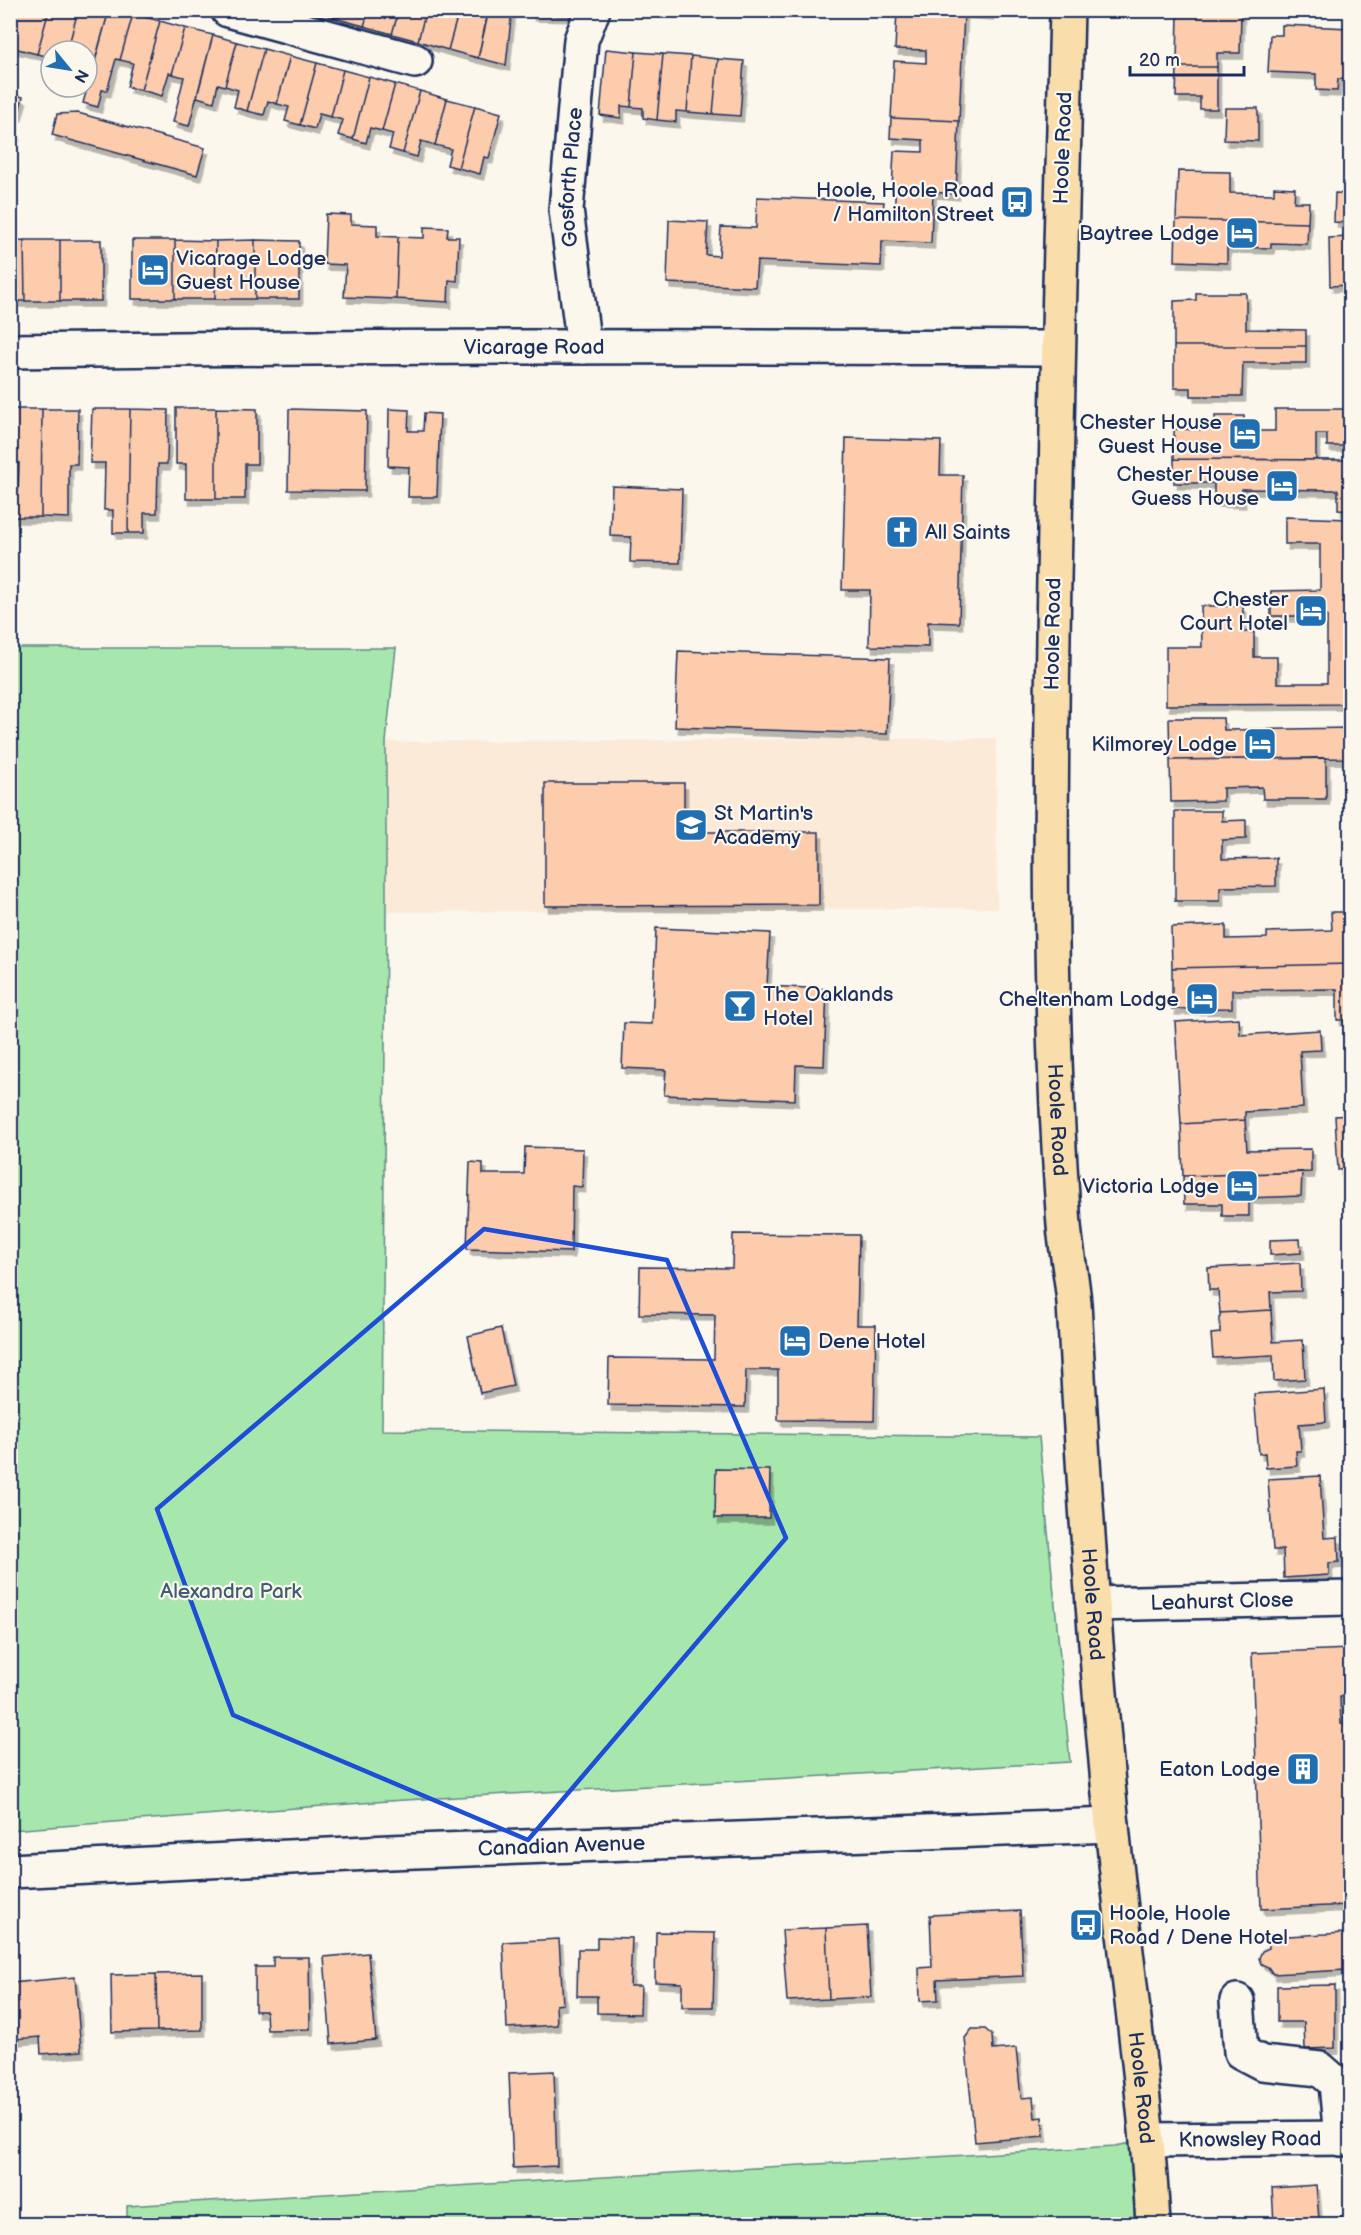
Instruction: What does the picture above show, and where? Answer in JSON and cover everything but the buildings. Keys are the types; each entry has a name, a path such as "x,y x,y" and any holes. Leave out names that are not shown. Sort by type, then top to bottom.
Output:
{"highway":[{"name":"Hoole Road","path":"1067,10 1058,348 1050,853 1055,1054 1064,1231 1074,1300 1075,1351 1093,1604 1112,1825 1148,2140 1153,2224"}],"street":[{"path":"228,10 415,61"},
{"name":"Gosforth Place","path":"584,347 566,210 581,40 593,10"},
{"name":"Vicarage Road","path":"10,351 196,348 1058,348"},
{"name":"Leahurst Close","path":"1093,1604 1350,1598"},
{"name":"Canadian Avenue","path":"10,1870 431,1850 1112,1825"},
{"path":"1237,2001 1241,2052 1262,2062 1320,2069 1336,2082 1346,2138"},
{"name":"Knowsley Road","path":"1148,2140 1346,2138"}],"highlighted area":[{"path":"484,1229 667,1260 786,1538 528,1840 233,1715 157,1509"}],"shaded area":[{"name":"St Martin's Academy","path":"996,738 997,908 386,912 386,742"}],"green space":[{"name":"Alexandra Park","path":"11,648 396,648 386,742 382,1430 1039,1437 1070,1762 388,1801 11,1830"},
{"path":"1148,2140 1153,2224 127,2224 127,2206 1115,2146"}],"place":[{"name":"Hoole, Hoole Road / Hamilton Street","path":"1017,202"},
{"name":"Baytree Lodge","path":"1242,233"},
{"name":"Vicarage Lodge Guest House","path":"153,270"},
{"name":"Chester House Guest House","path":"1245,434"},
{"name":"Chester House Guess House","path":"1282,486"},
{"name":"All Saints","path":"902,532"},
{"name":"Chester Court Hotel","path":"1311,611"},
{"name":"Kilmorey Lodge","path":"1260,744"},
{"name":"St Martin's Academy","path":"691,825"},
{"name":"Cheltenham Lodge","path":"1202,999"},
{"name":"The Oaklands Hotel","path":"740,1006"},
{"name":"Victoria Lodge","path":"1242,1186"},
{"name":"Dene Hotel","path":"795,1341"},
{"name":"Eaton Lodge","path":"1303,1769"},
{"name":"Hoole, Hoole Road / Dene Hotel","path":"1086,1925"}]}
